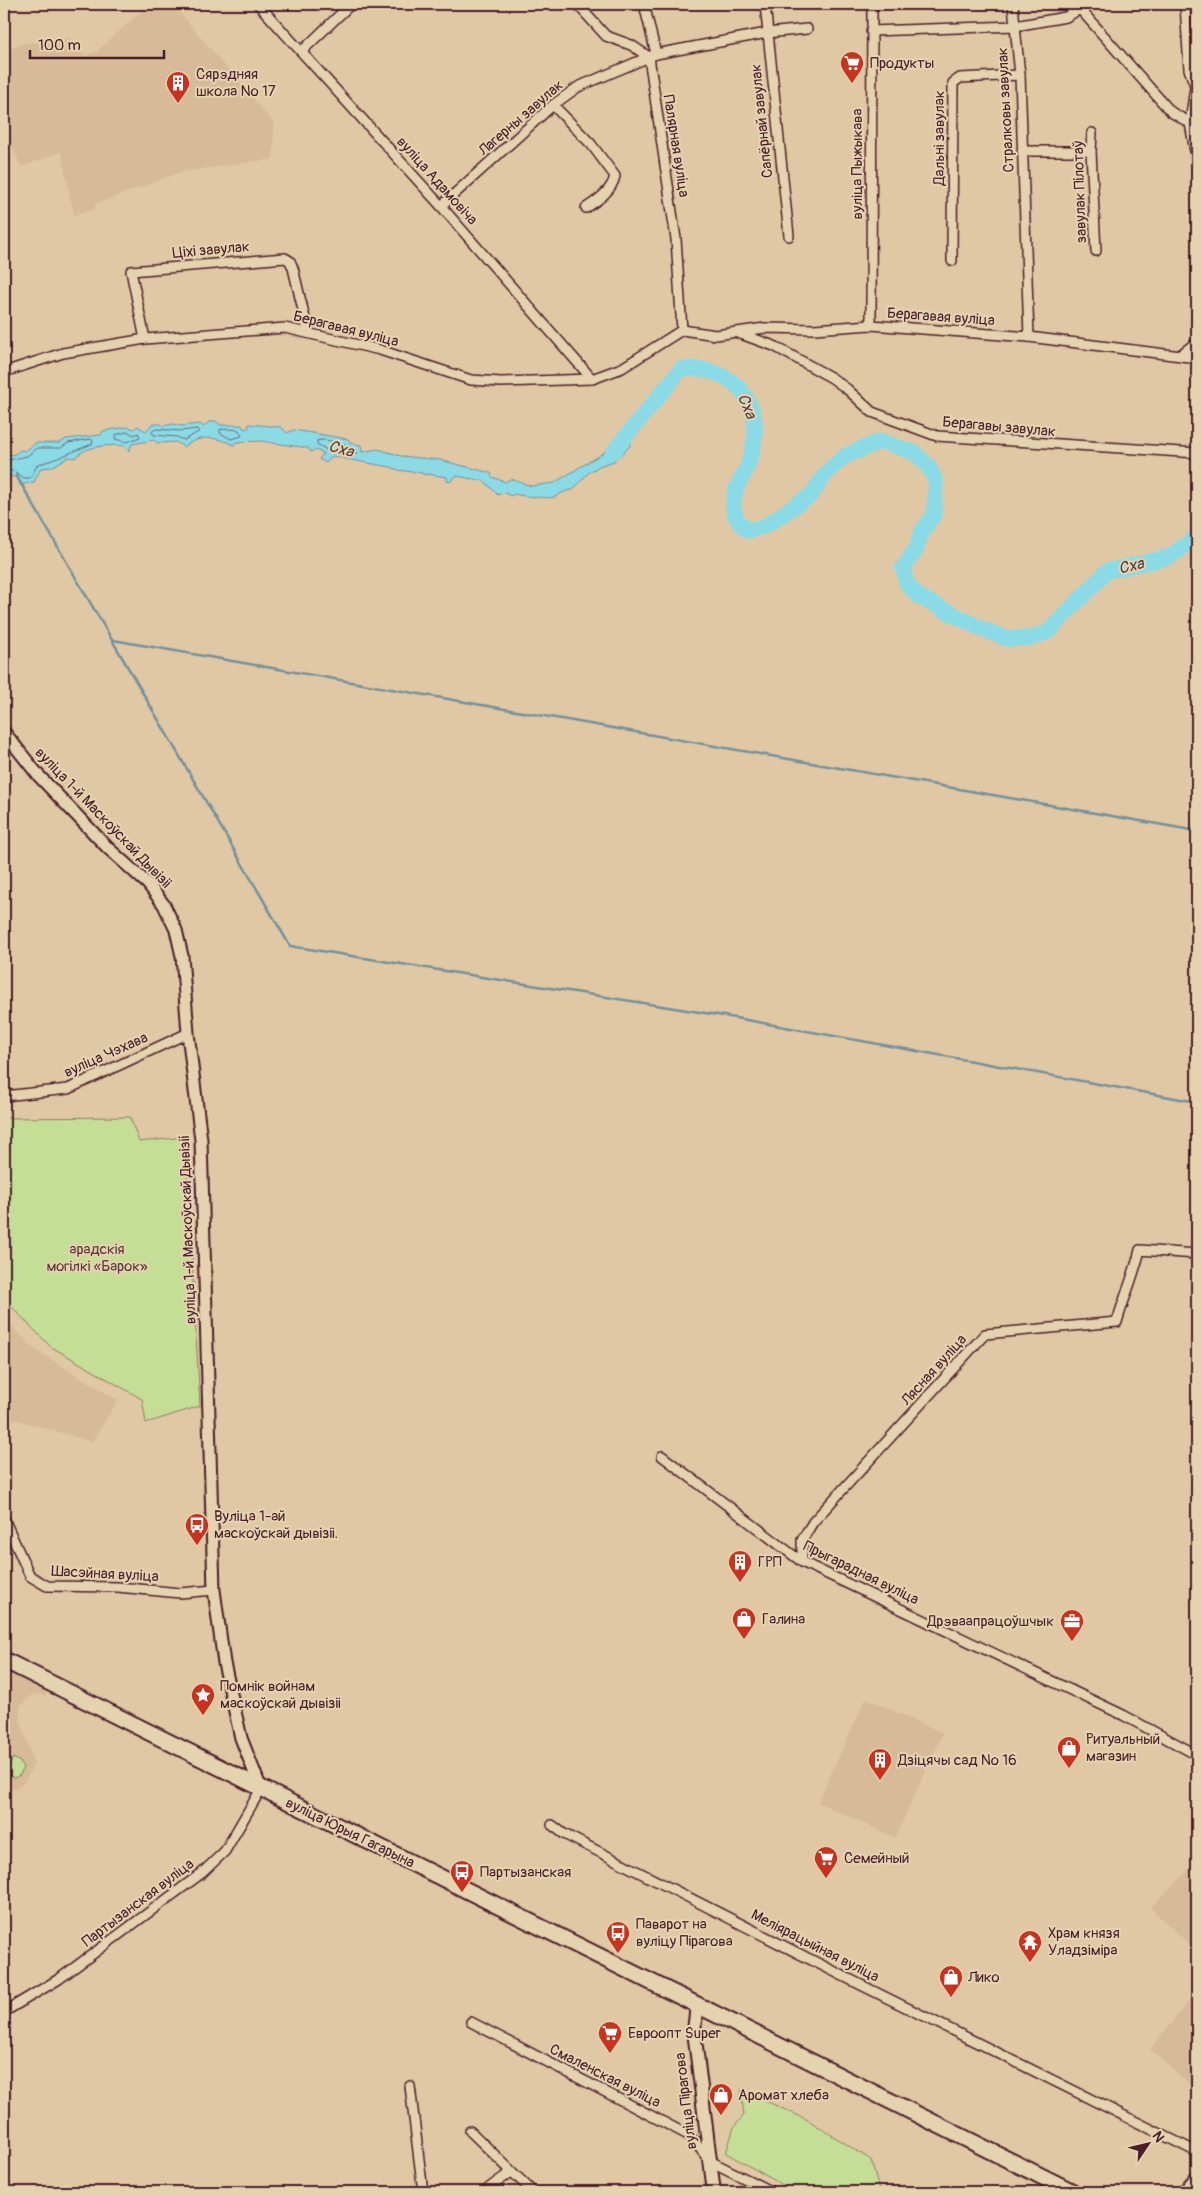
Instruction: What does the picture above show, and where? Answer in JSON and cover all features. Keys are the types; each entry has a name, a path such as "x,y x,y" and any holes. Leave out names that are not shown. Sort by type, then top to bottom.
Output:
{"main road":[{"name":"вуліца Юрыя Гагарына","path":"4,1660 1073,2192"},
{"name":"вуліца Пірагова","path":"697,2005 694,2031 714,2192"}],"street":[{"name":"вуліца Адамовіча","path":"258,4 441,206 592,379"},
{"path":"302,51 350,4"},
{"path":"576,4 606,36 652,55 767,33 807,29"},
{"name":"Палярная вуліца","path":"644,4 676,239 682,330"},
{"name":"Сапёрнай завулак","path":"765,4 788,236"},
{"name":"вуліца Пыжыкава","path":"871,325 872,4"},
{"path":"1013,4 1015,26 1066,17 1084,6 1171,112 1190,124"},
{"path":"1185,4 1189,69 1196,89 1190,124 1197,163"},
{"name":"Стралковы завулак","path":"871,31 1015,26 1020,75 1029,337"},
{"name":"Лагерны завулак","path":"441,206 553,105 578,86 652,55"},
{"name":"Дальні завулак","path":"952,261 953,83 960,78 1020,75"},
{"path":"553,105 591,144 615,176 614,183 602,197 586,208"},
{"name":"завулак Пілотаў","path":"1092,133 1091,151 1096,250"},
{"path":"1022,152 1091,151"},
{"name":"Ціхі завулак","path":"145,339 131,271 285,258 290,261 293,268 308,331"},
{"name":"Берагавая вуліца","path":"4,372 62,353 145,339 286,328 308,331 380,350 470,380 501,382 592,379 622,368 682,330 716,335 766,328 814,329 871,325 1029,337 1180,354 1197,358"},
{"name":"Берагавы завулак","path":"735,332 774,346 832,378 872,412 936,436 1197,453"},
{"path":"1180,354 1197,342"},
{"name":"вуліца 1-й Маскоўскай Дывізіі","path":"4,732 38,775 108,848 148,884 164,905 176,930 182,956 188,1033 201,1140 214,1590 224,1664 241,1738 261,1789"},
{"name":"вуліца Чэхава","path":"4,1096 68,1089 188,1033"},
{"name":"Лясная вуліца","path":"802,1562 802,1540 813,1522 985,1334 1117,1322 1126,1292 1134,1278 1140,1250 1197,1254"},
{"name":"Прыгарадная вуліца","path":"662,1456 802,1562 1123,1715 1197,1755"},
{"name":"Шасэйная вуліца","path":"4,1519 30,1576 47,1586 118,1587 180,1593 214,1590"},
{"name":"Партызанская вуліца","path":"4,2012 59,1979 202,1874 225,1850 261,1789"},
{"name":"Меліярацыйная вуліца","path":"552,1825 564,1834 1197,2152"},
{"name":"Смаленская вуліца","path":"471,2022 690,2136 710,2161 772,2192"},
{"path":"410,2086 423,2192"},
{"path":"470,2131 533,2192"},
{"path":"490,2192 489,2188 511,2172"},
{"path":"1182,2192 1197,2175"}],"shaded area":[{"path":"149,4 172,4 274,123 273,159 181,172 94,205 96,209 74,215 61,152 21,167 4,126 4,52 24,43 69,38 85,56 96,52"},
{"path":"4,1318 34,1349 118,1400 92,1442 4,1416"},
{"path":"4,1670 47,1692 45,1696 38,1694 30,1696 20,1706 20,1718 34,1764 24,1783 4,1792"},
{"path":"866,1698 943,1733 895,1838 818,1802"},
{"path":"1197,1862 1197,1951 1150,1908"},
{"path":"1197,1991 1197,2092 1150,2049"}],"green space":[{"name":"арадскія могілкі «Барок»","path":"130,1117 139,1142 185,1137 200,1406 146,1423 142,1399 50,1346 4,1299 4,1118"},
{"path":"13,1758 20,1762 23,1768 20,1775 14,1778 6,1774"},
{"path":"741,2090 808,2120 871,2160 879,2190 884,2192 795,2192 726,2153 734,2127 744,2115"}],"water":[{"path":"216,421 220,425 242,425 244,429 248,428 249,424 281,427 287,433 294,430 348,439 351,443 361,445 362,452 378,449 401,456 440,460 491,473 492,477 505,482 511,479 531,486 554,483 603,453 622,433 631,438 630,446 614,461 599,466 588,473 573,490 565,491 552,498 514,494 510,496 504,492 498,495 484,481 456,476 450,482 447,481 447,477 402,471 391,467 332,456 326,463 319,459 324,453 314,450 311,452 308,448 261,441 236,442 234,445 209,438 196,440 184,447 176,442 157,443 154,440 132,444 129,451 125,446 112,445 91,448 75,458 69,457 51,467 41,468 34,482 20,485 18,478 6,475 4,479 4,456 15,454 21,450 25,451 36,443 60,443 66,439 101,435 103,431 128,427 134,429 137,426 146,431 152,424 181,426 200,424 203,427 209,422"}],"waterway":[{"name":"Сха","path":"613,452 681,369 700,370 718,374 732,382 743,393 751,406 755,422 754,440 750,459 737,487 733,505 736,517 748,531 765,526 811,495 827,472 845,456 881,441 915,453 929,467 936,482 934,515 922,531 916,549 903,568 907,584 919,597 982,629 1008,639 1030,638 1048,632 1107,571 1169,557 1197,537"},
{"path":"16,475 290,946 730,1017 1197,1102"},
{"path":"113,640 1197,831"}],"place":[{"name":"Продукты","path":"852,84"},
{"name":"Сярэдняя школа № 17","path":"178,104"},
{"name":"Вуліца 1-ай маскоўскай дывізіі.","path":"197,1546"},
{"name":"ГРП","path":"740,1583"},
{"name":"Галина","path":"744,1640"},
{"name":"Дрэваапрацоўшчык","path":"1072,1642"},
{"name":"Помнік войнам маскоўскай дывізіі","path":"203,1716"},
{"name":"Ритуальный магазин","path":"1069,1769"},
{"name":"Дзіцячы сад № 16","path":"880,1781"},
{"name":"Семейный","path":"826,1879"},
{"name":"Партызанская","path":"462,1893"},
{"name":"Паварот на вуліцу Пірагова","path":"618,1954"},
{"name":"Храм князя Уладзіміра","path":"1030,1963"},
{"name":"Лико","path":"951,1998"},
{"name":"Евроопт Super","path":"610,2054"},
{"name":"Аромат хлеба","path":"721,2116"}]}
